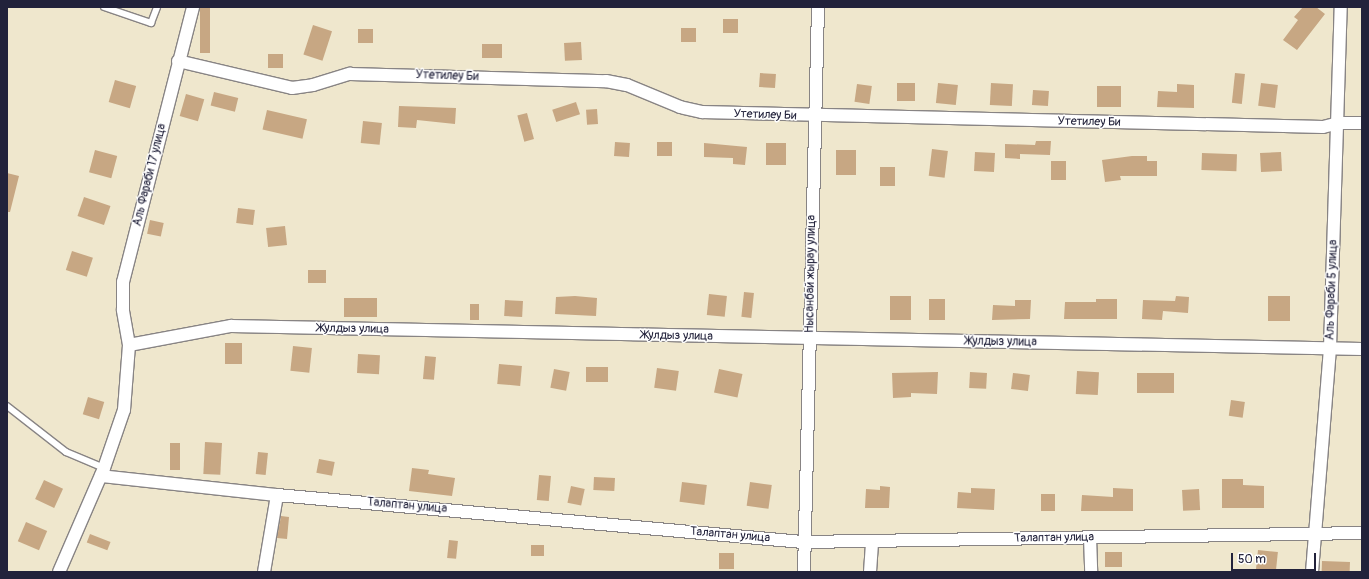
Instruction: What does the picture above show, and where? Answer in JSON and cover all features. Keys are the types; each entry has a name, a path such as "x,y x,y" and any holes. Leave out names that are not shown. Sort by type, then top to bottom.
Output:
{"street":[{"name":"Аль Фараби 17 улица","path":"129,345 123,310 123,282 178,61 193,7"},
{"name":"Нысанбай жырау улица","path":"804,572 814,117 818,7"},
{"name":"Аль Фараби 5 улица","path":"1312,572 1330,348 1339,123 1341,7"},
{"name":"Утетилеу Би","path":"178,61 292,88 313,85 350,74 606,81 627,85 680,107 702,112 814,117 1323,127 1339,123 1362,123"},
{"name":"Жулдыз улица","path":"129,345 230,326 810,339 1362,349"},
{"path":"60,572 102,472 124,410 129,345"},
{"name":"Талаптан улица","path":"102,472 277,495 804,542 1362,533"},
{"path":"264,572 277,495"},
{"path":"1090,537 1091,572"},
{"path":"870,572 872,541"}],"lane":[{"path":"104,7 151,23 157,7"},
{"path":"7,406 66,452 102,472"}],"building":[{"path":"200,7 210,7 210,53 200,53"},
{"path":"1303,7 1316,7 1325,14 1297,50 1283,40 1298,20 1294,17"},
{"path":"723,19 738,19 738,33 723,33"},
{"path":"313,25 332,31 322,61 303,54"},
{"path":"681,28 696,28 696,42 681,42"},
{"path":"358,29 373,29 373,43 358,43"},
{"path":"581,42 582,60 565,61 564,43"},
{"path":"482,44 502,44 502,58 482,58"},
{"path":"268,54 283,54 283,68 268,68"},
{"path":"760,73 776,74 775,88 759,87"},
{"path":"1235,73 1245,74 1242,104 1232,103"},
{"path":"115,80 136,86 130,108 109,102"},
{"path":"897,83 915,83 915,101 897,101"},
{"path":"938,83 958,85 956,105 936,103"},
{"path":"991,83 1013,84 1012,106 990,105"},
{"path":"1261,83 1278,85 1275,108 1258,106"},
{"path":"857,84 872,86 869,104 854,102"},
{"path":"1177,84 1194,85 1194,108 1157,107 1158,91 1177,92"},
{"path":"1097,86 1121,86 1121,107 1097,107"},
{"path":"1033,90 1049,91 1048,106 1032,105"},
{"path":"214,92 238,98 235,112 211,106"},
{"path":"186,94 204,99 198,121 180,116"},
{"path":"576,102 580,114 556,122 552,110"},
{"path":"399,106 456,108 455,124 417,120 416,128 398,127"},
{"path":"597,109 598,124 587,125 586,110"},
{"path":"267,110 307,119 302,139 263,129"},
{"path":"527,113 534,139 524,142 517,116"},
{"path":"363,121 382,123 380,145 361,143"},
{"path":"1036,141 1051,141 1050,155 1020,154 1020,159 1005,158 1005,144 1035,145"},
{"path":"615,142 630,143 629,157 614,156"},
{"path":"657,142 672,142 672,156 657,156"},
{"path":"704,143 747,147 745,165 733,164 733,158 704,157"},
{"path":"766,143 786,143 786,165 766,165"},
{"path":"932,149 948,151 945,178 929,176"},
{"path":"95,150 117,156 111,178 89,172"},
{"path":"836,150 856,150 856,175 836,175"},
{"path":"975,152 995,153 994,172 974,171"},
{"path":"1281,152 1282,171 1261,172 1260,153"},
{"path":"1202,153 1237,154 1236,171 1201,170"},
{"path":"1132,156 1147,156 1147,161 1157,161 1157,176 1120,176 1121,180 1105,182 1102,160"},
{"path":"1051,161 1066,161 1066,180 1051,180"},
{"path":"880,167 895,167 895,186 880,186"},
{"path":"7,173 19,176 10,212 7,212"},
{"path":"84,197 110,206 104,225 77,216"},
{"path":"238,208 255,210 253,225 236,223"},
{"path":"150,220 164,223 161,237 147,234"},
{"path":"285,226 287,245 268,247 266,228"},
{"path":"72,251 93,258 87,277 66,270"},
{"path":"308,270 326,270 326,283 308,283"},
{"path":"744,292 754,293 751,318 741,317"},
{"path":"709,294 727,296 725,317 707,315"},
{"path":"575,296 597,298 596,316 555,314 556,297"},
{"path":"890,296 911,296 911,320 890,320"},
{"path":"1176,296 1189,297 1188,313 1163,311 1162,320 1142,319 1143,300 1175,301"},
{"path":"1268,296 1290,296 1290,321 1268,321"},
{"path":"344,298 377,298 377,317 344,317"},
{"path":"929,299 945,299 945,320 929,320"},
{"path":"1096,299 1117,299 1117,319 1064,319 1065,302 1096,302"},
{"path":"505,300 523,301 522,317 504,316"},
{"path":"1015,300 1031,300 1030,319 992,320 993,305 1015,306"},
{"path":"470,304 479,304 479,320 470,320"},
{"path":"225,343 242,343 242,364 225,364"},
{"path":"293,346 312,348 309,373 290,371"},
{"path":"358,354 380,355 379,374 357,373"},
{"path":"425,356 436,357 434,380 423,379"},
{"path":"499,364 522,366 520,386 497,384"},
{"path":"586,367 608,367 608,382 586,382"},
{"path":"657,368 679,371 676,391 654,388"},
{"path":"554,369 570,372 566,391 550,388"},
{"path":"719,369 742,374 737,397 714,392"},
{"path":"1077,371 1099,372 1098,395 1076,394"},
{"path":"938,372 937,394 911,393 911,397 893,398 892,373"},
{"path":"970,372 987,373 986,389 969,388"},
{"path":"1013,373 1030,375 1028,391 1011,389"},
{"path":"1137,373 1174,373 1174,393 1137,393"},
{"path":"88,397 104,402 99,419 83,414"},
{"path":"1231,400 1245,402 1243,418 1229,416"},
{"path":"205,442 222,443 220,475 203,474"},
{"path":"170,443 180,443 180,470 170,470"},
{"path":"258,452 268,453 266,475 256,474"},
{"path":"319,459 335,462 332,476 316,473"},
{"path":"412,468 429,470 428,474 455,478 452,496 409,491"},
{"path":"539,475 551,476 549,501 537,500"},
{"path":"594,477 615,478 614,491 593,490"},
{"path":"1222,479 1243,479 1243,485 1264,486 1264,508 1222,508"},
{"path":"44,480 63,489 54,508 35,499"},
{"path":"682,482 707,485 704,505 680,502"},
{"path":"750,482 772,485 768,509 747,506"},
{"path":"571,486 585,489 581,506 567,503"},
{"path":"880,486 890,487 889,508 865,508 866,489 880,490"},
{"path":"971,488 995,489 994,510 957,508 958,492 971,493"},
{"path":"1113,488 1133,489 1133,511 1081,511 1082,495 1113,497"},
{"path":"1199,489 1200,510 1183,511 1182,490"},
{"path":"1041,494 1055,494 1055,511 1041,511"},
{"path":"281,516 289,517 287,539 277,538"},
{"path":"26,522 47,531 39,550 18,541"},
{"path":"90,534 111,542 107,550 87,542"},
{"path":"449,540 458,541 456,559 447,558"},
{"path":"531,545 544,545 544,556 531,556"},
{"path":"1258,550 1278,552 1276,572 1256,571"},
{"path":"1105,552 1122,552 1122,567 1105,567"},
{"path":"719,553 734,553 734,569 719,569"},
{"path":"1322,561 1350,562 1350,572 1322,572"}]}
